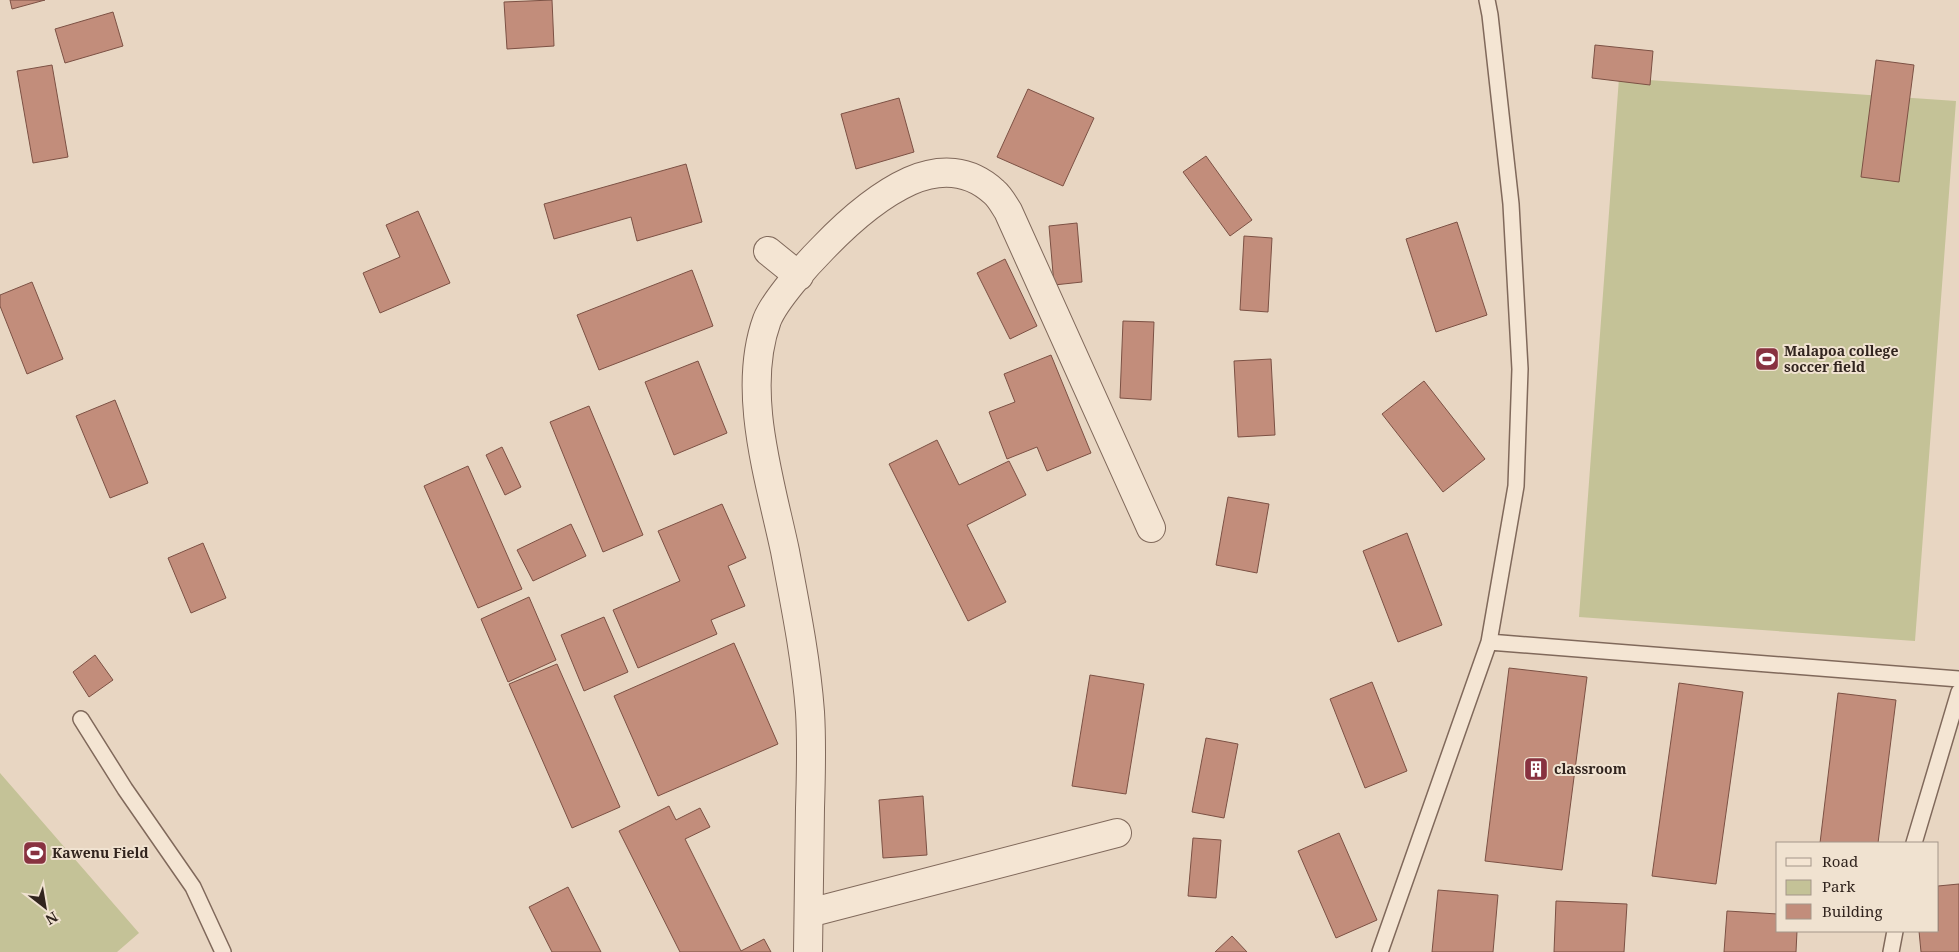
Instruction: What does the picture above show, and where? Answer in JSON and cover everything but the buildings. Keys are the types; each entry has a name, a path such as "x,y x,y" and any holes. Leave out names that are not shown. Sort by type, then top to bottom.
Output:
{"street":[{"path":"808,952 810,713 801,640 764,457 758,388 761,342 768,318 778,300 838,232 894,188 923,175 949,171 973,177 995,192 1018,230 1151,528"},
{"path":"768,251 799,276"},
{"path":"808,913 1117,833"}],"lane":[{"path":"1380,952 1489,642 1516,486 1520,369 1510,204 1487,0"},
{"path":"1489,642 1959,679"},
{"path":"1914,842 1959,692"},
{"path":"80,719 124,789 193,887 222,952"},
{"path":"1891,952 1895,932"}],"green space":[{"name":"Malapoa college soccer field","path":"1619,78 1956,101 1915,641 1579,617"},
{"name":"Kawenu Field","path":"0,773 139,933 117,952 0,952"}],"place":[{"name":"Malapoa college soccer field","path":"1767,359"},
{"name":"classroom","path":"1536,769"},
{"name":"Kawenu Field","path":"35,853"}]}
